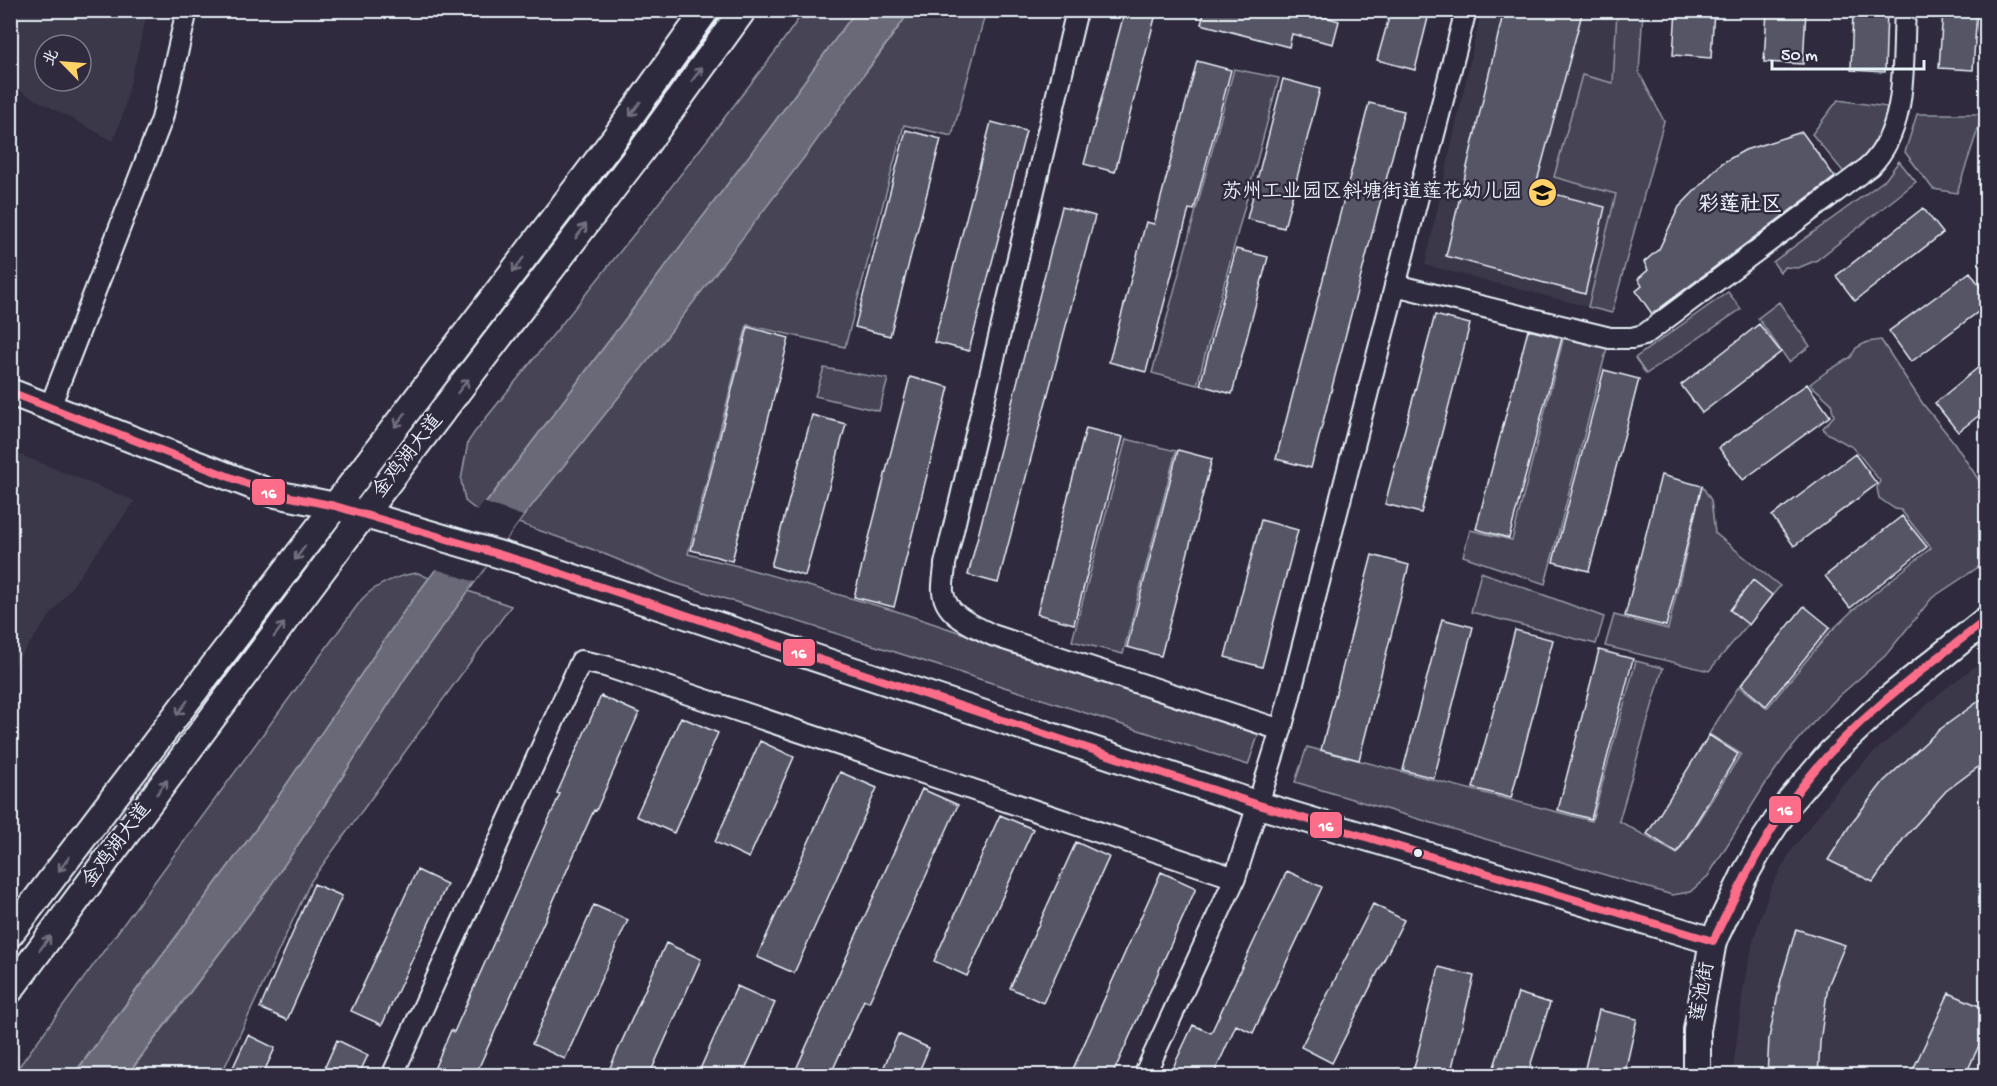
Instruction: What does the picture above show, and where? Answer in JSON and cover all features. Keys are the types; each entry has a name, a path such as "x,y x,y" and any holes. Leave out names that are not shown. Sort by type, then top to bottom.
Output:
{"main road":[{"name":"金鸡湖大道","path":"10,934 617,135 705,10"},
{"name":"金鸡湖大道","path":"10,990 363,515 642,150 743,10"},
{"path":"10,392 271,493 334,506 535,565 1259,805 1713,941"},
{"name":"莲池街","path":"1697,1076 1697,1030 1713,941 1764,840 1791,800 1831,753 1886,700 1986,620"}],"street":[{"path":"50,407 162,119 187,10"},
{"path":"1077,10 945,564 943,593 949,608 964,621 992,635 1281,730"},
{"path":"1144,1076 1235,878 1259,805 1281,730 1466,10"},
{"path":"1395,285 1610,338 1632,338 1644,335 1870,166 1881,155 1891,133 1901,94 1905,10"},
{"path":"392,1076 581,661 616,670 1235,878"}],"shaded area":[{"path":"10,11 148,11 122,117 113,141 11,86"},
{"path":"804,11 856,11 479,512 465,501 461,480 468,442 647,218"},
{"path":"910,11 986,11 952,136 904,125 845,347 747,325 688,554 896,611 1259,733 1248,765 672,582 597,551 518,523 876,59"},
{"name":"苏州工业园区斜塘街道莲花幼儿园","path":"1481,11 1643,11 1639,72 1664,121 1612,313 1425,265"},
{"path":"1617,11 1643,11 1639,72 1664,121 1612,313 1588,307 1616,194 1554,177 1582,75 1613,83"},
{"path":"1234,69 1279,78 1197,385 1152,373"},
{"path":"1838,100 1894,108 1885,139 1846,175 1812,134"},
{"path":"1917,114 1980,114 1979,126 1957,193 1933,189 1905,152"},
{"path":"1899,161 1916,182 1817,260 1798,268 1785,267 1780,272 1773,262 1886,179"},
{"path":"1728,292 1741,309 1646,374 1635,358"},
{"path":"1779,302 1810,346 1789,362 1758,318"},
{"path":"1564,336 1607,348 1545,584 1463,556 1470,530 1512,540"},
{"path":"1881,340 1923,404 1953,441 1986,491 1986,562 1932,598 1885,656 1838,697 1812,724 1766,783 1708,876 1690,892 1672,895 1295,782 1307,747 1592,821 1636,661 1663,668 1619,821 1677,854 1741,754 1709,734 1739,686 1767,708 1830,632 1852,611 1931,548 1901,510 1895,509 1879,498 1877,488 1880,481 1854,448 1825,432 1823,428 1834,416 1831,403 1810,384 1851,357 1856,348 1867,342"},
{"path":"824,368 888,379 879,411 815,396"},
{"path":"1126,439 1176,451 1123,654 1072,641"},
{"path":"11,451 135,501 11,669"},
{"path":"1702,486 1711,500 1715,533 1780,586 1709,671 1605,646 1614,615 1668,629"},
{"path":"1481,572 1604,617 1596,644 1471,612"},
{"path":"418,573 429,578 402,614 259,825 73,1075 12,1076 362,599 388,581"},
{"path":"468,591 511,606 311,881 221,1075 127,1076 268,889 406,677"},
{"path":"1986,658 1986,1075 1732,1076 1744,983 1755,934 1771,887 1791,851 1839,788 1870,756 1942,691"}],"water":[{"path":"856,11 910,11 806,155 666,338 518,523 406,677 268,889 127,1075 73,1076 259,825 402,614"}],"pier":[{"path":"483,502 523,516 475,582 433,568"}],"building":[{"path":"1125,10 1157,10 1115,172 1084,164"},
{"path":"1205,10 1301,10 1339,21 1333,44 1292,34 1289,47 1201,24"},
{"path":"1391,10 1430,10 1415,70 1377,60"},
{"path":"1504,10 1583,10 1535,189 1605,207 1585,294 1446,256"},
{"path":"1676,10 1714,10 1711,58 1673,55"},
{"path":"1767,10 1806,10 1803,64 1764,62"},
{"path":"1853,10 1887,10 1885,72 1851,70"},
{"path":"1943,10 1977,10 1973,70 1939,68"},
{"path":"1197,61 1231,70 1194,210 1189,209 1146,372 1109,362 1146,222 1154,224"},
{"path":"1283,79 1320,89 1284,228 1247,219"},
{"path":"1369,103 1404,111 1311,468 1276,459"},
{"path":"991,122 1026,131 969,351 934,342"},
{"path":"906,130 941,139 890,336 855,327"},
{"path":"1802,132 1835,177 1652,314 1636,291 1642,286 1638,279 1648,270 1644,262 1659,249 1679,207 1722,163 1745,150"},
{"path":"1062,207 1095,216 998,583 968,575"},
{"path":"1923,208 1943,233 1855,301 1836,276"},
{"path":"1236,249 1268,257 1232,394 1200,385"},
{"path":"1970,272 1986,295 1986,306 1911,362 1889,331"},
{"path":"1435,315 1470,324 1421,513 1385,504"},
{"path":"1759,324 1781,352 1702,413 1681,385"},
{"path":"748,327 789,338 732,561 691,550"},
{"path":"1528,330 1562,338 1509,538 1476,529"},
{"path":"1986,361 1986,410 1958,432 1935,403"},
{"path":"1604,370 1639,379 1589,571 1553,562"},
{"path":"910,377 949,387 894,607 854,597"},
{"path":"1807,384 1830,416 1743,480 1719,448"},
{"path":"812,415 846,424 805,576 771,566"},
{"path":"1086,428 1123,437 1074,624 1037,614"},
{"path":"1178,450 1212,459 1161,656 1127,647"},
{"path":"1855,454 1877,484 1794,546 1772,516"},
{"path":"1661,475 1702,486 1666,626 1625,616"},
{"path":"1902,516 1927,547 1850,608 1825,576"},
{"path":"1261,520 1298,530 1262,667 1225,657"},
{"path":"1372,555 1409,565 1359,760 1321,750"},
{"path":"1753,580 1772,595 1749,625 1730,610"},
{"path":"1804,606 1830,627 1766,706 1741,685"},
{"path":"1442,619 1473,627 1434,778 1403,770"},
{"path":"1515,630 1553,640 1511,798 1473,788"},
{"path":"1599,650 1633,659 1591,819 1558,810"},
{"path":"601,696 639,713 596,811 594,810 475,1076 431,1076 451,1030 454,1032"},
{"path":"1986,696 1986,761 1946,791 1904,838 1873,882 1828,860 1852,822 1884,781 1939,730"},
{"path":"681,717 718,733 674,833 636,816"},
{"path":"1709,735 1738,754 1677,853 1647,834"},
{"path":"760,741 794,757 749,858 715,842"},
{"path":"840,772 877,788 794,973 757,957"},
{"path":"922,789 958,805 869,1002 864,1000 830,1076 793,1076"},
{"path":"1000,815 1033,829 967,976 934,961"},
{"path":"1076,842 1109,857 1043,1003 1010,988"},
{"path":"417,870 447,884 382,1025 351,1011"},
{"path":"1287,871 1322,887 1253,1033 1236,1025 1213,1076 1169,1076 1193,1025 1211,1033"},
{"path":"1161,872 1196,888 1112,1076 1088,1076 1073,1069"},
{"path":"314,884 342,896 287,1020 260,1008"},
{"path":"1373,904 1404,920 1332,1063 1301,1047"},
{"path":"594,905 628,920 565,1059 532,1044"},
{"path":"1796,929 1845,945 1828,986 1818,1076 1767,1076 1769,1038 1781,980"},
{"path":"666,943 701,959 649,1076 621,1076 609,1070"},
{"path":"1439,967 1474,976 1450,1076 1412,1076"},
{"path":"737,986 775,1003 742,1076 697,1076"},
{"path":"1518,993 1550,1003 1527,1076 1491,1076"},
{"path":"1949,993 1986,1009 1986,1030 1965,1076 1910,1076"},
{"path":"1599,1010 1637,1019 1624,1076 1583,1076"},
{"path":"898,1034 929,1048 917,1076 880,1076"},
{"path":"248,1035 275,1048 262,1076 229,1076"},
{"path":"337,1040 368,1055 358,1076 321,1076"}],"transit line":[{"name":"16","path":"10,392 271,493 335,506 535,565 1259,805 1713,941 1768,835 1828,754 1916,674 1986,620"}],"place":[{"name":"苏州工业园区斜塘街道莲花幼儿园","path":"1543,193"}],"district":[{"name":"彩莲社区","path":"1740,206"}]}
